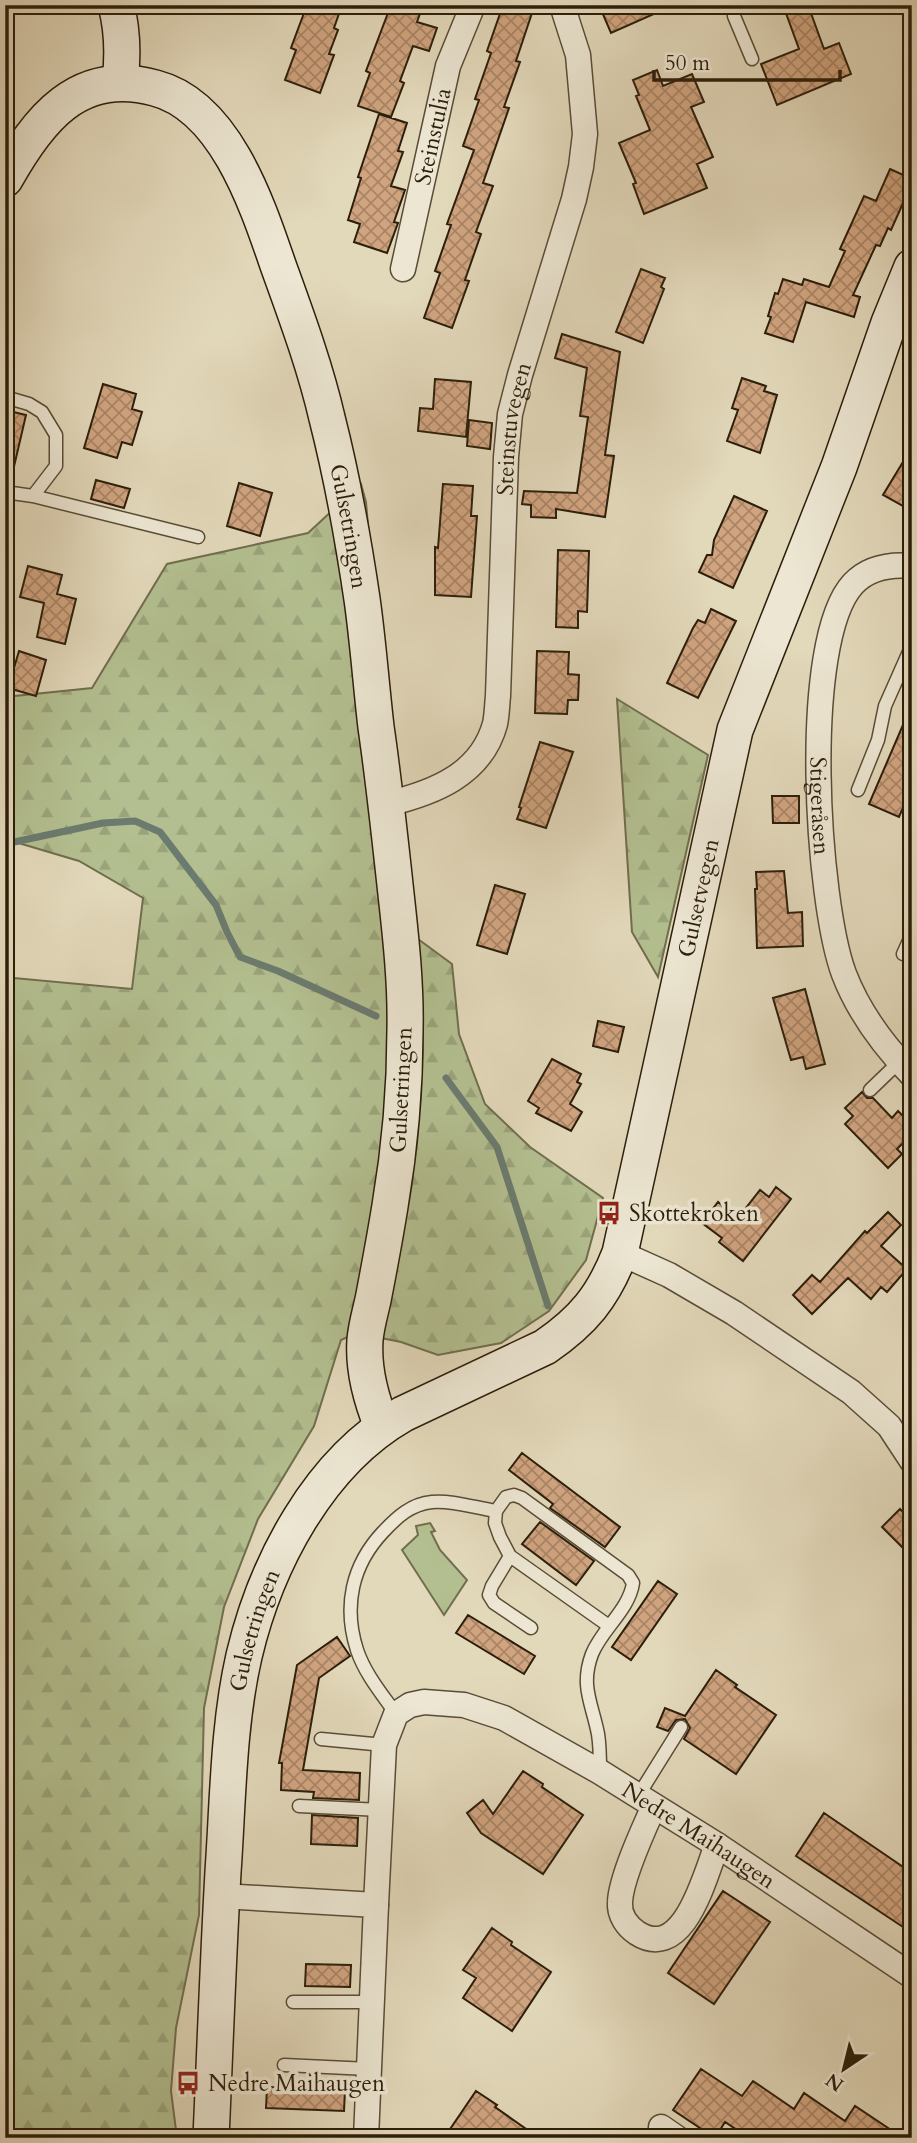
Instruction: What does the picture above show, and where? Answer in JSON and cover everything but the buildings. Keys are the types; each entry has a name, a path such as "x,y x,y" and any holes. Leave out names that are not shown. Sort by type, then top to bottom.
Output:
{"street":[{"path":"116,5 122,45 120,83"},
{"name":"Steinstulia","path":"403,269 447,66 473,5"},
{"name":"Steinstuvegen","path":"387,804 440,788 460,774 486,745 495,723 510,414 574,199 585,134 578,55 562,5"},
{"name":"Gulsetringen","path":"5,179 33,132 56,109 82,92 100,86 120,83 166,90 200,114 218,133 256,202 304,341 332,441 362,600 387,804 400,936 405,1025 403,1103 397,1160 365,1340 367,1373 382,1426 338,1466 308,1505 259,1608 244,1656 235,1709 222,1896 211,2138"},
{"name":"Gulsetvegen","path":"382,1426 432,1399 526,1357 563,1334 602,1293 620,1253 735,730 839,467 889,323 912,267"},
{"name":"Stigeråsen","path":"906,1069 875,1033 857,1002 844,974 835,943 821,839 820,713 828,639 844,596 855,582 870,571 890,565 912,566"},
{"path":"620,1253 659,1270 701,1294 819,1369 876,1413 909,1451"},
{"name":"Nedre Maihaugen","path":"396,1714 410,1705 424,1702 464,1705 504,1718 600,1772 717,1845 912,1976"},
{"path":"366,2138 384,1745 396,1714"},
{"path":"646,1801 642,1831 620,1903 625,1921 642,1936 662,1939 677,1931 698,1894 717,1845"},
{"path":"222,1896 376,1905"}],"lane":[{"path":"734,5 734,16 752,59"},
{"path":"5,397 42,412 56,435 56,466 33,496"},
{"path":"5,492 33,496 198,537"},
{"path":"858,790 878,740 886,706 912,645"},
{"path":"903,954 912,934"},
{"path":"870,1090 906,1069"},
{"path":"600,1772 598,1734 585,1686 593,1653 632,1592 633,1583 628,1575 522,1498 514,1495 506,1497 496,1511 495,1523 510,1556 609,1626"},
{"path":"396,1714 371,1679 357,1651 352,1625 351,1597 356,1573 368,1548 398,1515 416,1505 434,1502 496,1511"},
{"path":"510,1556 489,1595 494,1603 531,1628"},
{"path":"646,1801 681,1727"},
{"path":"321,1739 384,1745"},
{"path":"299,1806 381,1810"},
{"path":"293,2002 372,2003"},
{"path":"284,2065 369,2069"},
{"path":"279,2136 302,2138"}],"green space":[{"path":"361,484 366,502 403,928 452,964 459,1034 485,1104 530,1147 603,1198 586,1260 549,1311 501,1343 438,1355 401,1342 356,1333 341,1340 314,1426 258,1519 224,1607 204,1708 199,1915 176,2028 171,2091 177,2138 5,2138 5,988 14,978 132,989 143,898 79,861 5,839 5,697 92,688 167,564 308,533"},
{"path":"617,699 708,755 658,977 632,932"},
{"path":"430,1523 435,1531 431,1532 440,1550 467,1580 444,1615 402,1550 418,1535 416,1526"}],"waterway":[{"path":"5,844 103,823 135,821 160,832 216,905 240,957 278,971 376,1016"},
{"path":"446,1078 497,1147 548,1306"}],"place":[{"name":"Skottekroken","path":"609,1213"},
{"name":"Nedre Maihaugen","path":"188,2083"}]}
